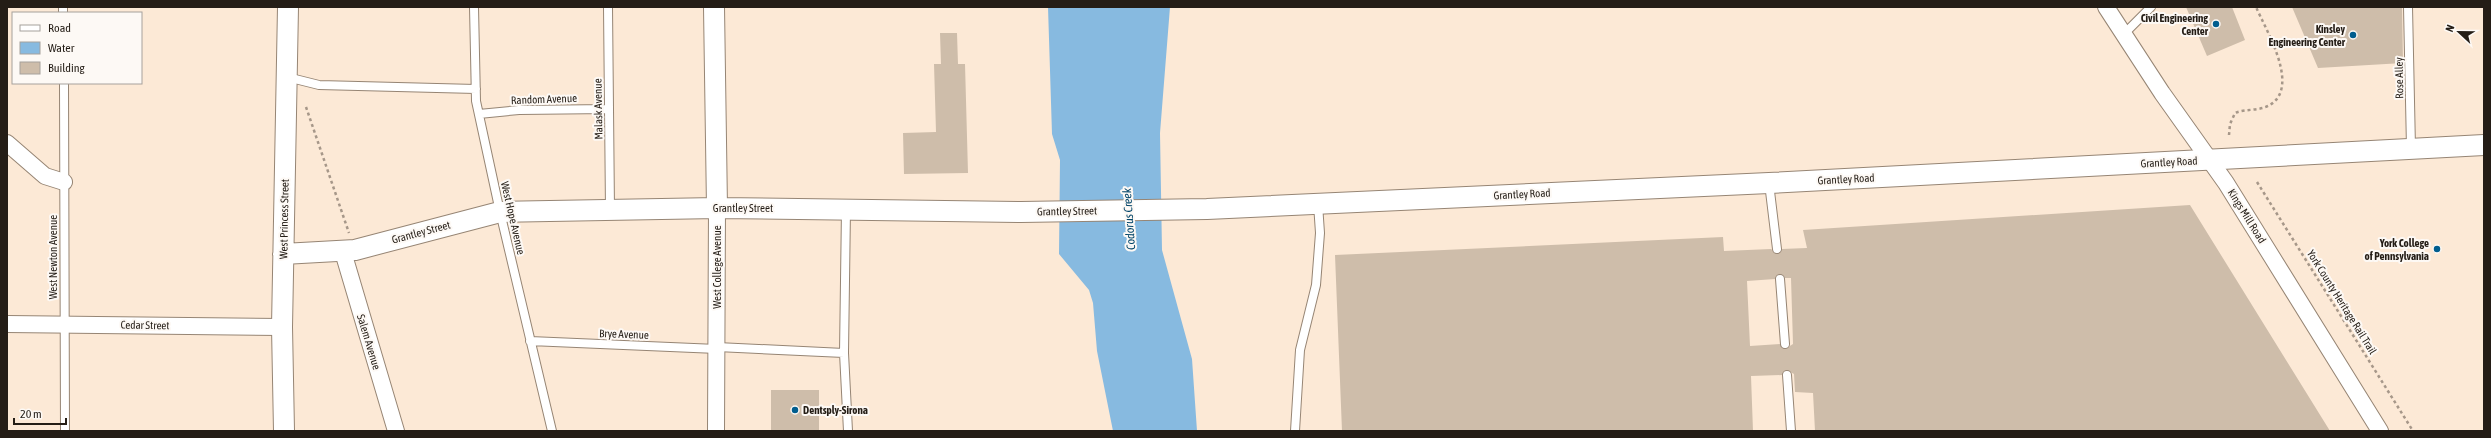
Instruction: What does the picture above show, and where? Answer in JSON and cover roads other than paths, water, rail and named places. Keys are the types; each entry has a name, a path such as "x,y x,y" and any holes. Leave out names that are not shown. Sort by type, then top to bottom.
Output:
{"street":[{"name":"West Princess Street","path":"284,431 282,327 291,78 288,7"},
{"name":"West College Avenue","path":"714,7 717,208 716,431"},
{"name":"Kings Mill Road","path":"2106,7 2125,33 2162,93 2210,160 2380,431"},
{"path":"7,144 45,176 64,182"},
{"name":"Grantley Road","path":"1207,209 1769,183 2484,145"},
{"name":"Grantley Street","path":"284,254 349,251 500,212 717,208 1022,212 1207,209"},
{"name":"Salem Avenue","path":"349,251 396,431"},
{"name":"Cedar Street","path":"7,324 282,327"}],"lane":[{"name":"West Hope Avenue","path":"474,7 476,88 479,114 500,212 552,431"},
{"name":"Malask Avenue","path":"608,7 610,211"},
{"path":"2125,33 2151,7"},
{"name":"Rose Alley","path":"2408,7 2411,149"},
{"path":"291,78 319,85 476,88"},
{"name":"West Newton Avenue","path":"64,84 65,431"},
{"name":"Random Avenue","path":"479,114 519,110 609,109"},
{"path":"1769,183 1777,249"},
{"path":"1295,431 1300,350 1316,285 1320,233 1318,204"},
{"path":"846,209 844,353 848,431"},
{"path":"1780,279 1785,344"},
{"name":"Brye Avenue","path":"530,341 844,353"},
{"path":"1787,375 1791,431"}],"water":[{"name":"Codorus Creek","path":"1048,7 1170,7 1160,133 1162,250 1192,359 1197,431 1113,431 1097,351 1093,303 1089,290 1059,254 1060,160 1052,134"}],"place":[{"name":"Civil Engineering Center","path":"2216,24"},
{"name":"Kinsley Engineering Center","path":"2353,35"},
{"name":"York College of Pennsylvania","path":"2437,249"},
{"name":"Dentsply-Sirona","path":"795,410"}]}
